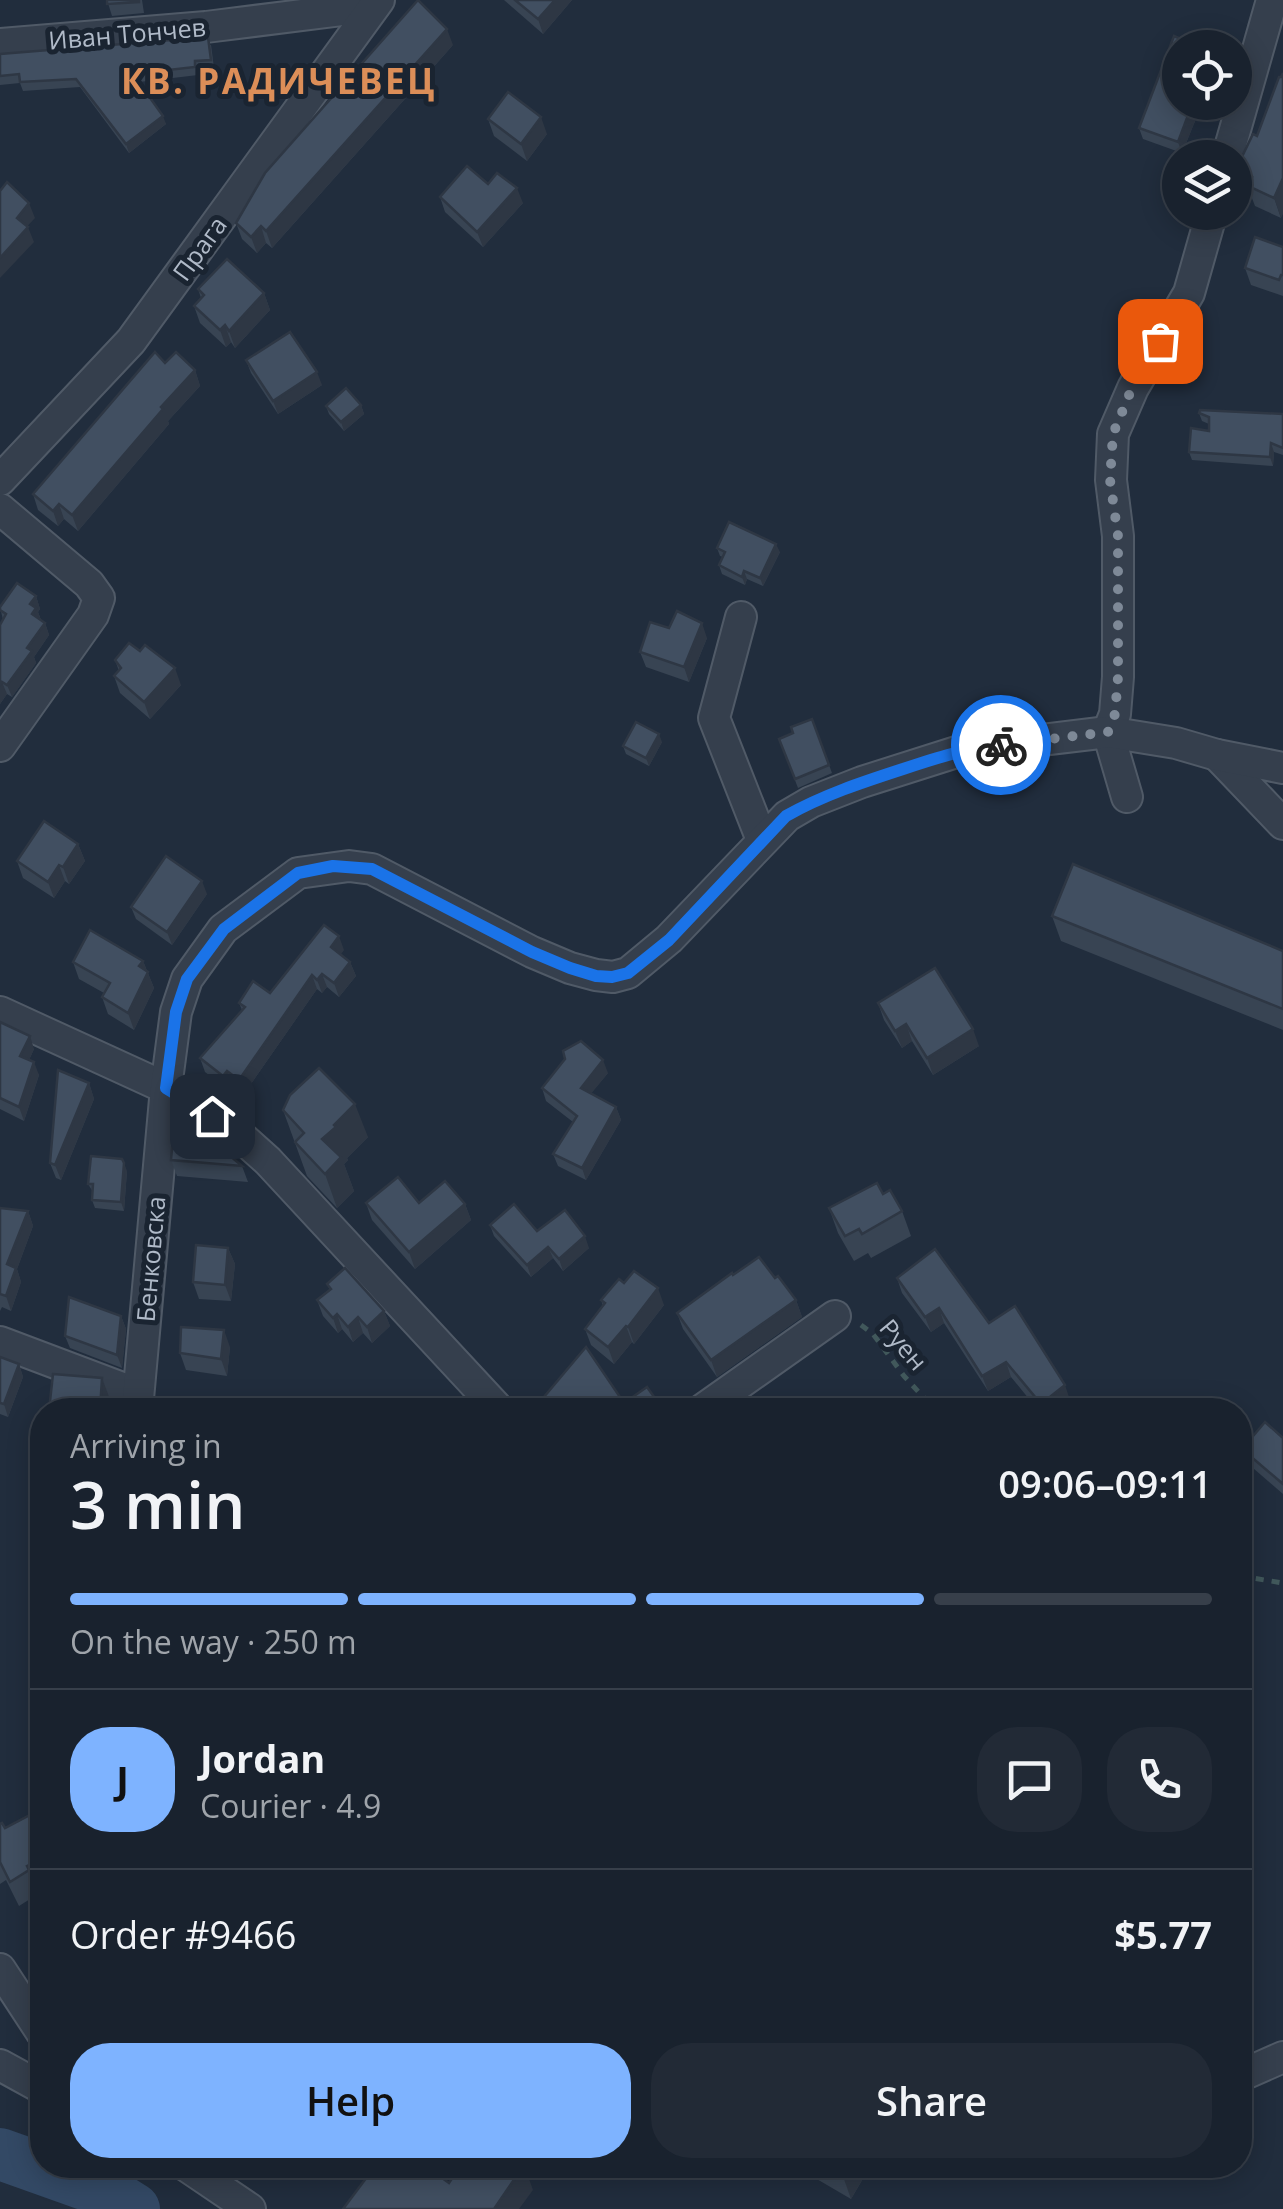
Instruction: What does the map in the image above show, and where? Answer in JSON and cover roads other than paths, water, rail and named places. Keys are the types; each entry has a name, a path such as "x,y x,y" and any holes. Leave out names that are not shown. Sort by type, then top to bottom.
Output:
{"street":[{"path":"1232,140 1272,0"},
{"name":"Иван Тончев","path":"0,44 206,27 377,3"},
{"name":"Прага","path":"0,480 131,341 377,3"},
{"path":"1127,796 1108,732 1115,714 1118,677 1118,536 1110,480 1113,434 1132,388 1189,293 1207,230"},
{"path":"0,508 90,584 99,598 93,615 0,746"},
{"path":"741,617 714,718 762,840"},
{"name":"Бенковска","path":"137,1398 176,1012 187,979 224,929 298,873 333,866 372,869 532,952 583,972 612,977 628,973 669,940 786,816 862,782 966,748 1108,732 1283,768"},
{"path":"1217,755 1283,824"},
{"path":"0,1012 166,1088 239,1134 488,1398"},
{"path":"719,1398 836,1316"},
{"path":"0,1342 128,1398"},
{"path":"2,1973 30,2015"},
{"path":"1252,2071 1283,2057"},
{"path":"0,2066 30,2082"},
{"path":"204,2178 250,2209"}],"waterway":[{"path":"0,2154 30,2165"},
{"path":"68,2178 107,2192 134,2209"}],"district":[{"name":"КВ. РАДИЧЕВЕЦ","path":"279,80"}]}
